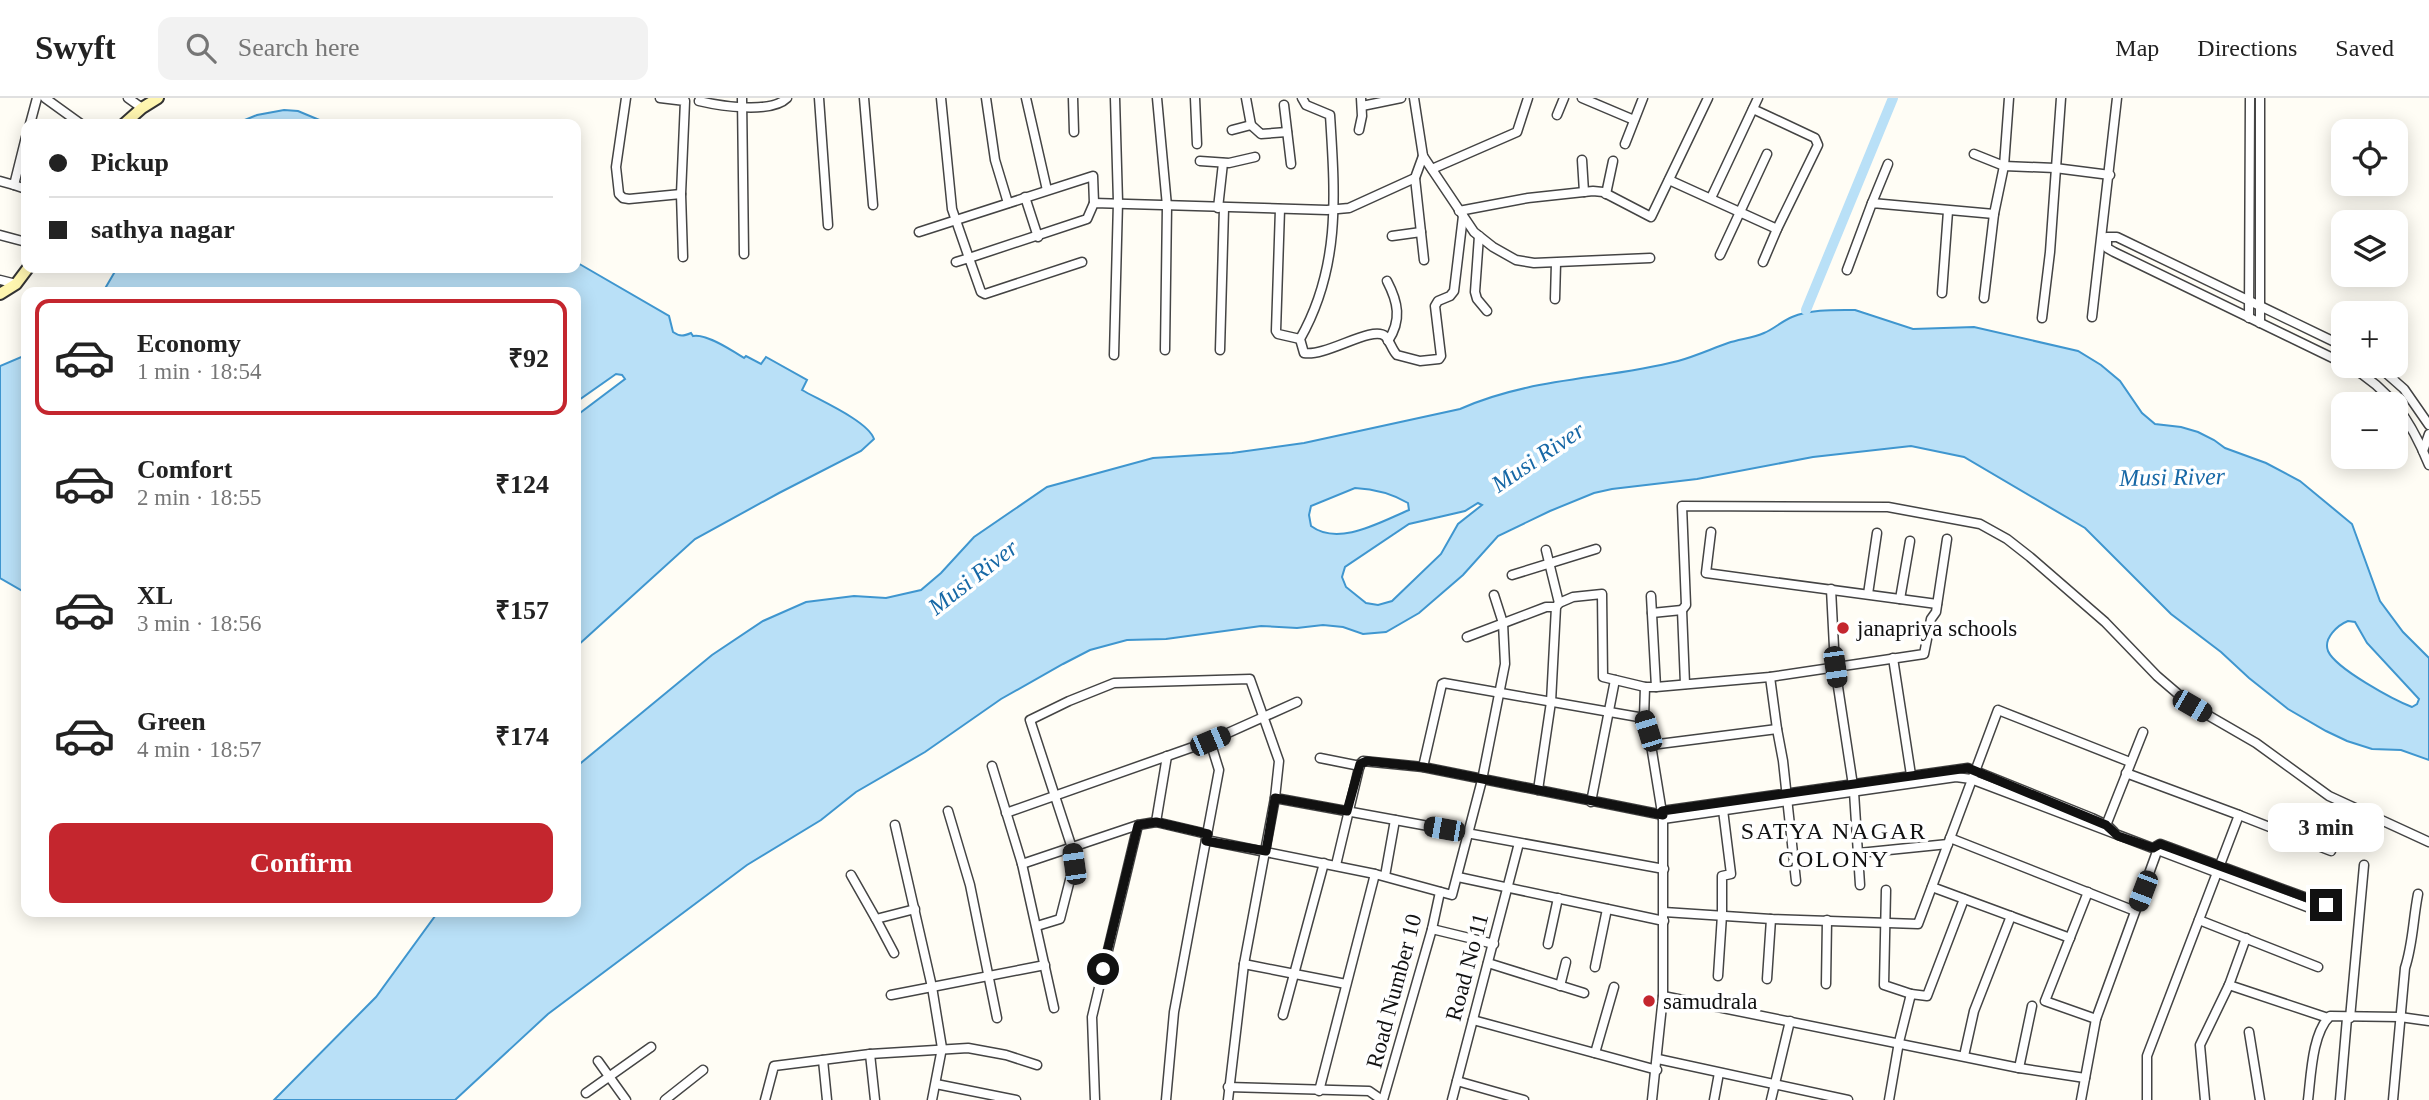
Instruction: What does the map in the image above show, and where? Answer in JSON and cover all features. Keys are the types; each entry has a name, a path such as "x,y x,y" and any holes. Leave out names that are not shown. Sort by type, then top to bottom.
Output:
{"street":[{"path":"31,119 37,98"},
{"path":"45,98 74,119"},
{"path":"128,98 142,108"},
{"path":"130,119 158,98"},
{"path":"626,98 616,167 618,194 629,199 681,194"},
{"path":"660,98 780,105 787,98"},
{"path":"819,98 828,225"},
{"path":"864,98 873,205"},
{"path":"942,98 949,187 956,220 981,292 985,294 1082,262"},
{"path":"986,98 995,160 1008,203"},
{"path":"1026,98 1047,190"},
{"path":"1073,98 1074,132"},
{"path":"1114,355 1118,202 1115,98"},
{"path":"1157,98 1167,206 1165,350"},
{"path":"1195,98 1197,144"},
{"path":"1246,98 1251,125 1261,134 1287,132"},
{"path":"1302,98 1306,105 1329,115 1334,174 1332,244 1313,316 1300,339 1302,350 1309,354 1340,347 1364,335 1381,334 1397,355 1436,361 1441,356 1435,306 1454,291 1461,213"},
{"path":"1359,130 1361,102 1401,98"},
{"path":"1414,98 1423,156 1479,236 1516,260 1534,263 1650,258"},
{"path":"1432,169 1517,132 1528,98"},
{"path":"1557,115 1564,98"},
{"path":"1583,98 1634,120"},
{"path":"1625,144 1643,98"},
{"path":"1461,213 1528,198 1593,191 1606,194 1651,217 1708,98"},
{"path":"1711,198 1758,98"},
{"path":"1984,298 1994,214 2004,166 2009,98"},
{"path":"2042,318 2061,98"},
{"path":"2092,317 2117,98"},
{"path":"2249,318 2250,98"},
{"path":"2260,98 2260,323"},
{"path":"683,257 681,194 685,101"},
{"path":"742,103 744,254"},
{"path":"1284,105 1291,164"},
{"path":"1753,109 1815,138 1818,145 1763,262"},
{"path":"1232,130 1251,125"},
{"path":"1720,255 1767,154"},
{"path":"1974,154 2004,166 2054,168 2110,175"},
{"path":"1423,156 1415,178 1424,260"},
{"path":"14,185 21,157"},
{"path":"1200,161 1223,163 1255,157"},
{"path":"1582,160 1584,192"},
{"path":"1606,194 1613,161"},
{"path":"1220,350 1223,163"},
{"path":"1847,270 1888,164"},
{"path":"919,232 1093,176 1094,203 1087,219 956,262"},
{"path":"1094,203 1334,210 1356,205 1415,178"},
{"path":"1669,180 1777,229"},
{"path":"0,181 21,187"},
{"path":"1025,197 1038,237"},
{"path":"1872,203 1994,214"},
{"path":"1280,209 1276,331 1278,334 1300,339"},
{"path":"1942,293 1948,211"},
{"path":"1392,236 1421,232"},
{"path":"0,234 21,240"},
{"path":"1479,236 1475,292 1487,311"},
{"path":"2331,339 2117,237 2107,237 2107,248 2114,252 2331,357"},
{"path":"1555,299 1556,263"},
{"path":"0,294 16,284 24,273"},
{"path":"0,281 16,284"},
{"path":"1387,281 1398,312 1398,322 1388,341"},
{"path":"2367,378 2381,387 2400,408 2429,465"},
{"path":"2392,378 2404,389 2429,425"},
{"path":"2423,451 2429,434"},
{"path":"1685,684 1682,610 1686,605 1682,506 1888,507 1980,524 2007,539 2030,557 2105,622 2157,676 2192,706 2256,743 2329,796 2429,842"},
{"path":"1711,532 1706,573 1937,604"},
{"path":"1868,594 1877,533"},
{"path":"1467,638 1573,597 1602,594 1603,677 1645,688 1770,677 1924,654 1937,604 1947,540"},
{"path":"1900,599 1910,541"},
{"path":"1512,575 1596,549"},
{"path":"1538,790 1551,702 1557,605 1546,550"},
{"path":"1831,589 1835,667 1853,788 1860,885"},
{"path":"1022,864 1138,825 1156,822 1266,851 1385,876 1452,895 1482,780 1505,664 1503,623 1494,595"},
{"path":"1651,596 1656,687"},
{"path":"1926,603 1931,620"},
{"path":"1652,613 1682,610"},
{"path":"1893,658 1911,775"},
{"path":"1770,677 1796,881"},
{"path":"1037,926 1060,919 1074,864 1072,848 1030,720 1069,701 1114,684 1250,679 1279,761 1266,851 1244,964 1228,1100"},
{"path":"1591,802 1615,680"},
{"path":"1423,767 1442,684 1450,682 1644,718"},
{"path":"1645,688 1644,718 1663,815 1664,869 1663,996 1652,1100"},
{"path":"1006,813 1210,741 1297,702"},
{"path":"1458,877 1607,909 1664,917 1722,915 1918,924 1998,710 2130,762"},
{"path":"1651,745 1777,729"},
{"path":"2105,828 2143,732"},
{"path":"1166,1100 1174,1012 1219,770 1210,741"},
{"path":"1156,822 1167,755"},
{"path":"1321,758 1360,765"},
{"path":"1336,865 1347,811 1363,761 1423,767 1663,815 1723,810 1787,797"},
{"path":"992,765 1022,864 1054,1009"},
{"path":"1853,788 1911,775 1968,768 1973,775"},
{"path":"2126,773 2331,851"},
{"path":"1663,815 1853,788 1973,775 2105,828 2118,836 2157,847 2219,868 2326,905 2323,913 2219,868"},
{"path":"1275,798 1664,869"},
{"path":"1717,976 1722,876 1731,874 1723,810"},
{"path":"948,811 970,885 997,1018"},
{"path":"2147,1100 2147,1056 2239,815"},
{"path":"1385,876 1395,820"},
{"path":"895,825 932,987 942,1048 932,1100"},
{"path":"1095,1100 1092,1017 1138,825"},
{"path":"1859,853 1949,841 2135,911"},
{"name":"Road No 11","path":"1452,1100 1519,843"},
{"path":"2081,1100 2096,1019 2157,847"},
{"path":"1283,1015 1324,863"},
{"path":"2340,1100 2364,865"},
{"path":"1319,1091 1375,874"},
{"path":"851,875 894,953"},
{"path":"1932,887 2070,938"},
{"path":"1886,890 1884,985 1927,996 1964,899"},
{"name":"Road Number 10","path":"1379,1099 1432,929 1440,892"},
{"path":"2088,892 2045,1001 2096,1019"},
{"path":"2393,1100 2400,1017 2418,894"},
{"path":"1548,944 1558,898"},
{"path":"876,919 915,909"},
{"path":"1595,967 1607,909"},
{"path":"1964,1056 1974,1011 2011,916"},
{"path":"1767,979 1771,919"},
{"path":"1825,984 1827,920"},
{"path":"2199,920 2318,967"},
{"path":"1432,929 1493,944"},
{"path":"2205,1100 2200,1045 2229,985 2246,938"},
{"path":"1560,986 1566,962"},
{"path":"1488,963 1584,993"},
{"path":"1244,964 1346,984"},
{"path":"891,995 1045,965"},
{"path":"2229,985 2328,1018"},
{"path":"1595,1053 1614,987"},
{"path":"1889,1100 1911,993"},
{"path":"1663,996 2019,1068 2085,1078"},
{"path":"2019,1068 2032,1006"},
{"path":"2308,1100 2314,1051 2323,1022 2330,1016 2400,1017 2429,1021"},
{"path":"1473,1020 1657,1070"},
{"path":"1772,1100 1790,1021"},
{"path":"2249,1032 2260,1100"},
{"path":"586,1093 651,1047"},
{"path":"765,1100 774,1066 942,1048 968,1048 1006,1055 1037,1065"},
{"path":"870,1055 875,1100"},
{"path":"1658,1059 1848,1100"},
{"path":"822,1060 827,1100"},
{"path":"598,1061 626,1100"},
{"path":"664,1100 703,1070"},
{"path":"1714,1100 1719,1073"},
{"path":"1457,1081 1524,1100"},
{"path":"936,1084 1016,1100"},
{"path":"1228,1087 1369,1091 1379,1099"}],"water":[{"path":"284,110 298,111 317,119 247,119"},
{"path":"581,265 669,316 675,334 682,336 691,333 693,336 705,337 761,364 766,357 807,380 802,390 853,418 870,432 874,439 861,451 695,539 581,642 581,412 625,379 616,374 581,398 581,287 106,287 114,273 581,273"},
{"name":"Musi River","path":"1823,310 1855,310 1913,329 1974,327 2078,351 2120,381 2142,413 2155,424 2198,432 2225,448 2266,463 2300,481 2352,524 2380,601 2403,632 2429,658 2429,760 2401,750 2372,749 2347,741 2288,709 2171,614 2085,528 1964,457 1911,446 1813,457 1697,479 1612,489 1594,493 1550,511 1498,536 1463,575 1419,613 1386,632 1363,634 1343,627 1323,625 1297,628 1261,626 1166,639 1127,640 1090,650 1001,699 925,752 856,792 821,820 747,865 548,1014 455,1100 274,1100 376,997 434,917 581,917 581,763 712,655 763,621 806,602 854,596 886,598 921,590 941,573 974,537 1047,487 1153,458 1232,453 1304,443 1460,409 1541,385 1650,367 1760,335 1799,314","holes":["1355,488 1376,491 1408,503 1409,510 1347,533 1322,532 1311,526 1311,506","1478,503 1482,505 1458,524 1441,554 1392,601 1378,605 1366,603 1346,587 1342,577 1345,567 1409,524 1465,511","2348,621 2355,622 2367,643 2419,699 2417,704 2412,707 2380,691 2353,675 2333,658 2328,651 2328,641 2332,633"]},
{"path":"21,357 21,590 0,578 0,366"}],"waterway":[{"path":"1806,310 1893,98"}],"place":[{"name":"janapriya schools","path":"1843,628"},
{"name":"samudrala","path":"1649,1001"}],"district":[{"name":"SATYA NAGAR COLONY","path":"1834,845"}],"route":[{"path":"1103,969 1138,825 1156,822 1208,834 1206,841 1266,851 1275,798 1347,811 1363,761 1423,767 1663,815 1662,811 1968,768 2106,825 2118,836 2153,848 2160,844 2326,905"}]}
